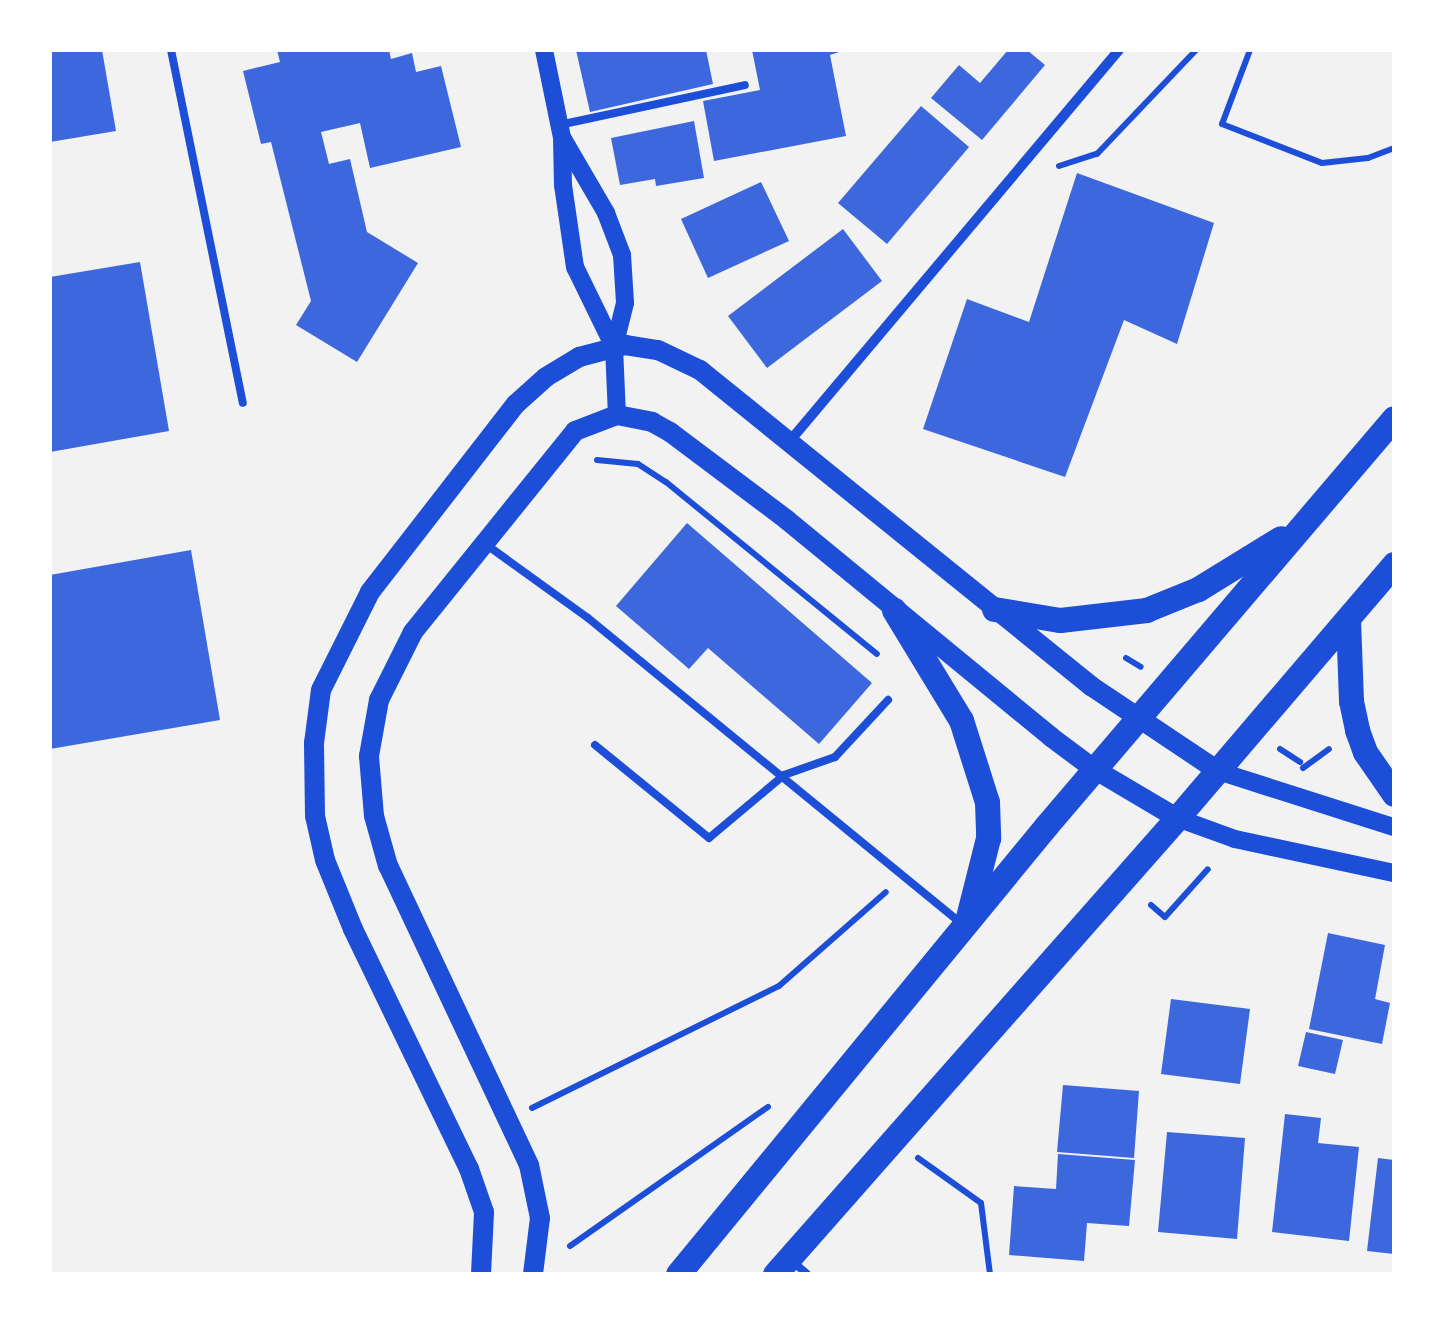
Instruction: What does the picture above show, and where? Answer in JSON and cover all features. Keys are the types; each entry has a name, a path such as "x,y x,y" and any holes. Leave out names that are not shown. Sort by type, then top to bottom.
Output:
{"main road":[{"path":"481,1274 484,1212 469,1169 353,928 325,860 315,816 316,714 333,660 370,592 504,418 531,388 560,367 614,347 658,350 700,370 1136,719 1218,771"},
{"path":"533,1274 540,1218 521,1139 408,914 388,866 370,788 373,730 391,669 413,632 482,542 575,431 617,415 652,422 685,442 1094,770 1177,818"},
{"path":"678,1274 1136,719 1394,418"},
{"path":"994,609 1060,620 1146,610 1198,590 1302,524"},
{"path":"790,1269 894,1138 1218,771 1394,564"},
{"path":"894,610 962,720 987,802 988,838 966,926"},
{"path":"1348,619 1356,730 1394,794"}],"street":[{"path":"544,50 561,132 563,185 575,267 596,319 614,347"},
{"path":"788,442 1119,50"},
{"path":"561,132 606,213 622,255 625,302 614,347 617,415"},
{"path":"1218,771 1394,827"},
{"path":"1177,818 1235,839 1394,873"}],"lane":[{"path":"170,50 243,402"},
{"path":"561,132 745,85"},
{"path":"482,542 588,618 966,926"},
{"path":"596,745 709,838 784,775 835,757 888,700"}],"path":[{"path":"1050,177 1062,164 1097,154 1196,50"},
{"path":"1250,50 1222,124 1322,163 1368,158 1394,148"},
{"path":"1126,658 1142,667"},
{"path":"1294,776 1334,745"},
{"path":"1280,749 1305,766"},
{"path":"1151,905 1165,916 1208,869"},
{"path":"522,1113 779,986 903,876"},
{"path":"562,1251 774,1103"},
{"path":"894,1138 981,1203 990,1274"}],"building":[{"path":"50,50 102,50 116,131 50,142"},
{"path":"277,50 389,50 391,59 412,53 416,72 441,66 461,147 370,168 360,123 321,132 329,164 350,159 367,232 418,263 357,362 296,325 311,301 271,142 261,144 243,71 280,62"},
{"path":"576,50 706,50 713,84 590,112"},
{"path":"752,50 845,50 830,55 846,136 714,161 703,101 760,90"},
{"path":"1008,50 1027,50 1045,65 982,140 931,98 959,65 980,83"},
{"path":"921,106 969,147 887,244 838,203"},
{"path":"694,121 704,178 656,186 655,179 620,185 611,138"},
{"path":"1077,173 1214,223 1177,344 1124,320 1065,477 923,429 967,299 1029,322"},
{"path":"761,182 789,241 708,278 681,219"},
{"path":"843,229 882,281 767,368 728,316"},
{"path":"140,262 169,431 50,452 50,277"},
{"path":"687,523 872,683 819,744 708,648 689,669 616,606"},
{"path":"191,550 220,720 50,749 50,575"},
{"path":"1328,933 1385,945 1375,999 1390,1003 1382,1044 1309,1029"},
{"path":"1171,999 1250,1009 1240,1084 1161,1074"},
{"path":"1306,1032 1343,1040 1335,1074 1298,1066"},
{"path":"1063,1085 1139,1091 1134,1158 1057,1152"},
{"path":"1285,1114 1321,1118 1318,1143 1359,1147 1349,1241 1272,1232"},
{"path":"1167,1132 1245,1138 1237,1239 1158,1232"},
{"path":"1058,1154 1135,1160 1129,1226 1087,1223 1084,1261 1009,1255 1014,1186 1056,1189"},
{"path":"1378,1158 1394,1160 1394,1254 1367,1251"}]}
